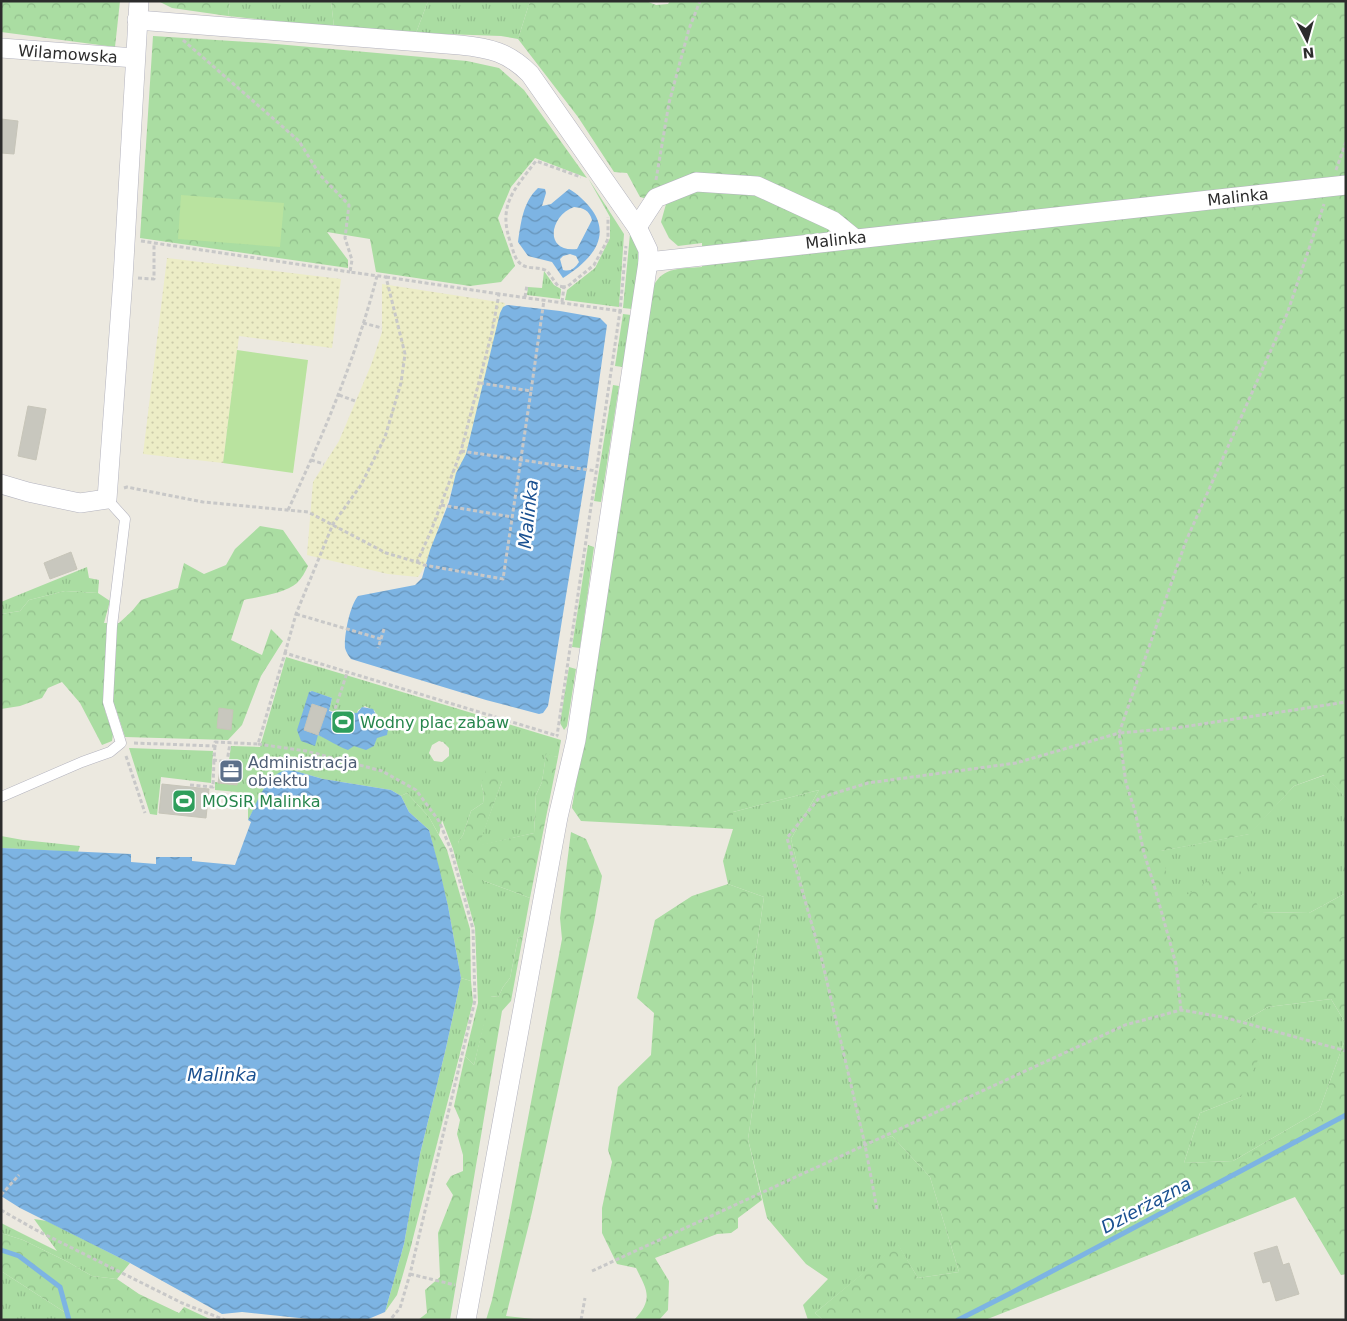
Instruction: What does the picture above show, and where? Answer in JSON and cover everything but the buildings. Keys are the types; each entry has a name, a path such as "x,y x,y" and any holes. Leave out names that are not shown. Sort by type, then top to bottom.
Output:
{"street":[{"path":"1,484 80,503 107,499 123,278 138,11 164,22 484,48 496,51 518,62 530,74 637,227 648,250 648,262 630,312 576,740 556,827 466,1320"},
{"name":"Wilamowska","path":"1,48 135,58"},
{"path":"637,227 656,198 696,182 757,186 833,221 854,238"},
{"name":"Malinka","path":"648,262 1338,186"}],"lane":[{"path":"1,797 110,752 121,743 108,702 112,626 125,519 107,499"}],"path":[{"path":"656,198 656,173 670,104 689,29 700,1"},
{"path":"164,22 198,55 254,100 299,141 320,175 349,205 345,238 352,260 350,272"},
{"path":"1181,1010 1176,964 1126,782 1120,733 1186,541 1287,314 1338,186 1346,142"},
{"path":"586,179 536,161 509,197 507,206 506,229 516,260 524,266 547,270 558,286 568,286 594,265 608,238 608,215"},
{"path":"557,736 596,471 630,312 627,232 637,227"},
{"path":"146,242 630,312"},
{"path":"288,510 339,395 377,276"},
{"path":"258,744 296,614 333,524 361,485 384,438 402,383 404,354 386,277"},
{"path":"525,297 526,285"},
{"path":"562,302 564,287"},
{"path":"417,562 461,451 480,383 499,294"},
{"path":"107,499 127,487 203,502 308,512 386,553 424,565 503,579 544,300"},
{"path":"363,322 382,328"},
{"path":"480,383 531,391"},
{"path":"339,395 355,401"},
{"path":"461,451 596,471"},
{"path":"311,460 324,464"},
{"path":"440,506 512,517"},
{"path":"296,614 381,639"},
{"path":"378,648 384,629"},
{"path":"285,653 557,736 576,740"},
{"path":"333,715 347,672"},
{"path":"876,1209 865,1145 822,956 787,838 819,798 868,783 1016,763 1120,733 1176,728 1346,702"},
{"path":"190,784 213,787 215,742 258,744 306,751 382,771 416,790 440,821 451,850 473,929 475,1000 410,1274 400,1308 390,1320"},
{"path":"145,814 121,743 215,746"},
{"path":"214,760 227,762 230,743"},
{"path":"592,1271 1125,1025 1181,1010 1223,1017 1346,1051"},
{"path":"1,1195 19,1175"},
{"path":"1,1210 36,1230 182,1303 224,1320"},
{"path":"410,1274 472,1290"},
{"path":"581,1320 585,1298"}],"green space":[{"path":"1,1 120,1 115,47 1,32"},
{"path":"158,1 230,1 228,16 172,8"},
{"path":"230,1 331,1 334,27 228,16"},
{"path":"331,1 428,1 416,33 334,27"},
{"path":"428,1 530,1 518,39 501,36 416,33"},
{"path":"530,1 646,1 656,5 668,4 670,1 1346,1 1346,798 1324,775 1294,786 1250,834 1161,851 1174,903 1236,863 1261,912 1309,913 1344,894 1346,889 1346,1024 1331,999 1268,1007 1243,1022 1263,1049 1241,1097 1200,1113 1184,1163 1233,1161 1319,1111 1346,1037 1346,1274 1341,1275 1295,1197 985,1320 823,1320 815,1313 898,1244 918,1278 959,1272 930,1177 892,1136 866,1146 791,839 819,790 733,812 733,829 581,821 572,808 653,287 657,280 667,272 702,267 702,243 678,246 669,238 661,222 666,204 640,197 627,173 614,172 578,117 518,39"},
{"path":"153,36 265,43 467,61 499,68 524,90 587,178 535,158 511,187 498,218 515,266 501,282 470,286 376,272 370,239 327,232 348,260 348,268 140,238"},
{"path":"588,178 624,234 619,307 565,300 567,290 595,268 610,238 610,217"},
{"path":"181,195 284,203 280,247 178,239"},
{"path":"630,234 638,246 640,258 632,309 623,308"},
{"path":"544,271 554,285 561,289 560,299 527,295 528,287 542,288"},
{"path":"623,314 631,315 623,367 615,366"},
{"path":"237,350 308,360 293,473 223,463"},
{"path":"613,385 619,386 601,502 594,501"},
{"path":"260,526 283,530 308,566 297,583 292,586 272,594 244,600 231,640 262,655 271,629 283,641 261,676 242,725 228,740 125,737 116,709 105,711 113,734 112,741 102,745 80,703 62,682 48,688 42,698 20,706 1,709 1,614 20,611 29,600 65,591 98,593 110,601 104,623 119,623 141,600 178,588 184,563 204,574 226,565 235,549"},
{"path":"588,545 594,547 580,648 572,647"},
{"path":"87,567 89,578 99,580 98,593 65,591 29,600 20,611 1,614 1,602"},
{"path":"286,657 561,740 558,757 546,755 542,782 536,795 534,833 478,846 502,781 481,784 484,794 483,803 471,811 463,835 458,842 484,881 530,898 523,936 518,938 510,978 498,997 491,996 474,1065 465,1056 478,1003 475,928 453,849 442,820 439,835 429,817 407,793 401,796 391,790 323,779 295,771 270,780 248,820 248,793 215,790 215,782 237,785 240,762 229,760 231,746 260,747","holes":["310,691 332,698 329,710 343,715 357,713 358,710 365,706 375,711 377,729 374,746 346,744 318,735","439,741 449,748 449,756 442,762 434,761 429,753 432,745"]},
{"path":"569,667 576,669 567,726 564,730 560,723"},
{"path":"129,748 213,751 211,783 161,777 157,815 150,814"},
{"path":"546,754 558,757 530,898 484,881 467,869 459,854 460,847 458,842 463,835 471,811 483,803 484,794 481,784 489,761 502,781 479,845 534,833 536,795 542,782"},
{"path":"1325,775 1346,798 1346,889 1344,894 1309,913 1261,912 1173,903 1160,851 1249,834 1294,786"},
{"path":"819,790 791,839 866,1145 892,1136 930,1177 959,1272 918,1278 898,1245 815,1313 823,1320 808,1320 803,1305 828,1279 806,1264 767,1218 748,1139 757,1079 752,979 764,897 728,884 723,861 733,829 733,812"},
{"path":"407,793 429,817 447,850 470,929 471,981 461,978 448,906 429,830 409,812 401,796"},
{"path":"571,832 586,839 602,876 594,922 532,1212 506,1316 543,1320 486,1320 509,1218 562,939 560,918"},
{"path":"1,836 80,846 78,852 1,848"},
{"path":"728,884 764,897 752,979 757,1079 748,1139 762,1200 738,1218 738,1228 731,1233 717,1234 655,1258 669,1281 668,1310 659,1320 634,1320 644,1306 647,1294 636,1268 617,1264 602,1233 602,1208 612,1162 608,1150 618,1087 651,1055 654,1013 637,998 655,920 692,896"},
{"path":"523,936 511,1001 502,1011 450,1320 418,1320 427,1313 425,1290 440,1277 438,1233 453,1195 446,1184 451,1176 463,1171 463,1155 457,1134 460,1120 454,1106 465,1056 474,1065 490,996 498,997 510,978 518,938"},
{"path":"461,978 471,981 473,1002 410,1250 397,1295 385,1312 404,1244 420,1154"},
{"path":"1331,999 1346,1024 1346,1037 1319,1111 1233,1161 1184,1163 1200,1113 1241,1097 1243,1022 1268,1007"},
{"path":"34,1219 47,1221 130,1263 117,1279 92,1276 23,1240 1,1233 1,1223 57,1251"},
{"path":"1,1233 23,1240 92,1276 117,1279 139,1294 179,1313 184,1307 212,1320 68,1320 66,1313 1,1271"},
{"path":"1,1271 66,1313 68,1320 1,1320"}],"sand":[{"path":"167,258 341,279 332,348 239,336 223,463 143,454"},
{"path":"382,284 505,303 466,454 453,485 428,558 418,577 388,574 307,555 313,482 339,441 371,365 382,332"}],"water":[{"path":"538,188 545,189 546,193 542,206 551,204 569,189 587,204 598,221 600,231 594,249 581,265 563,278 552,262 528,256 518,242 526,206","holes":["574,207 586,210 592,220 577,249 566,249 555,240 555,225 566,211","570,254 576,256 579,262 573,269 563,270 560,259"]},
{"name":"Malinka","path":"507,305 600,318 607,325 587,467 548,706 543,713 539,714 351,659 345,648 348,620 352,606 358,596 415,585 422,578 430,550 449,502 456,473 466,454 500,313 503,307"},
{"name":"Wodny plac zabaw","path":"312,691 332,698 329,711 343,715 357,713 362,707 373,709 377,717 386,720 389,724 387,735 377,738 374,746 366,750 354,746 348,750 318,735 315,746 301,741 297,730 309,692"},
{"name":"Malinka","path":"286,770 323,779 391,790 401,796 409,812 429,830 448,906 461,978 420,1154 404,1244 385,1312 366,1320 318,1320 242,1312 222,1314 130,1263 20,1208 1,1196 1,848 131,854 131,862 156,864 156,857 192,857 192,861 235,865 251,822 248,820 259,798 273,778"}],"waterway":[{"name":"Dzierżązna","path":"958,1320 1346,1115"},
{"path":"1,1250 19,1256 60,1287 69,1320"}],"place":[{"name":"Wodny plac zabaw","path":"343,722"},
{"name":"Administracja obiektu","path":"231,771"},
{"name":"MOSiR Malinka","path":"184,801"}]}
